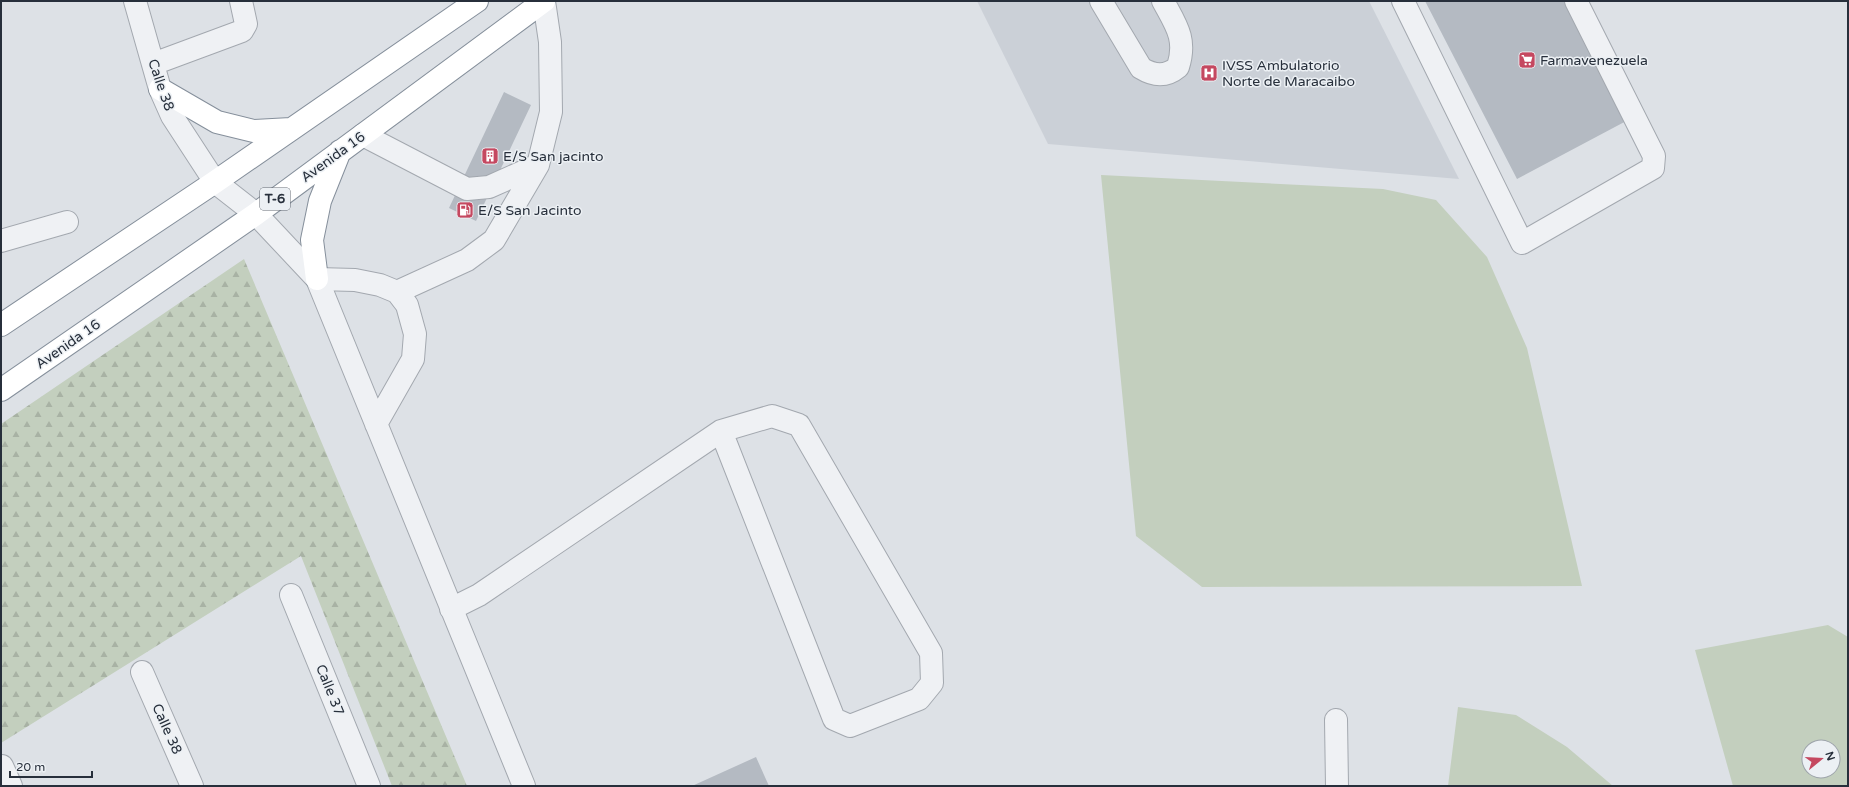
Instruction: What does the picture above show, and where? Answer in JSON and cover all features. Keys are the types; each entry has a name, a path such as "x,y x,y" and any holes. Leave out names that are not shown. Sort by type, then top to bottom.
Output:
{"highway":[{"path":"1,325 215,182 477,1"},
{"name":"Avenida 16","path":"1,390 256,214 544,1"},
{"path":"160,89 217,122 254,131 292,129"},
{"path":"317,279 312,240 320,201 340,152"}],"street":[{"name":"Calle 38","path":"135,1 160,89 172,116 215,182 256,214 317,279"},
{"path":"153,64 242,31 246,24 241,1"},
{"path":"397,292 466,260 494,240 538,165 551,112 550,42 544,1"},
{"path":"1100,1 1141,68 1149,73 1158,75 1167,74 1178,67 1183,48 1180,33 1163,1"},
{"path":"1403,1 1522,243 1653,168 1654,156 1576,1"},
{"path":"363,135 467,189 489,187 538,165"},
{"path":"1,241 67,222"},
{"path":"376,424 413,359 415,334 407,305 397,292 380,285 355,280 317,279 451,609 524,786"},
{"path":"451,609 479,595 721,431 772,416 799,425 931,653 932,683 919,698 850,726 834,719 721,431"},
{"name":"Calle 37","path":"291,595 369,786"},
{"name":"Calle 38","path":"142,672 192,786"},
{"path":"1336,720 1337,786"},
{"path":"2,766 11,786"}],"shaded area":[{"name":"IVSS Ambulatorio Norte de Maracaibo","path":"977,1 1369,1 1459,179 1048,144"}],"green space":[{"path":"1101,175 1383,189 1436,200 1487,257 1527,348 1582,586 1202,587 1136,536"},
{"path":"244,259 467,786 392,786 301,556 1,743 1,424"},
{"path":"1828,625 1848,637 1848,786 1733,786 1695,650"},
{"path":"1458,707 1516,715 1567,747 1613,786 1448,786"}],"building":[{"name":"Farmavenezuela","path":"1425,1 1569,1 1630,119 1517,179"},
{"name":"E/S San jacinto","path":"504,92 531,105 476,221 449,208"},
{"path":"756,757 769,786 692,786"}],"place":[{"name":"Farmavenezuela","path":"1527,60"},
{"name":"IVSS Ambulatorio Norte de Maracaibo","path":"1209,73"},
{"name":"E/S San jacinto","path":"490,156"},
{"name":"E/S San Jacinto","path":"465,210"}]}
